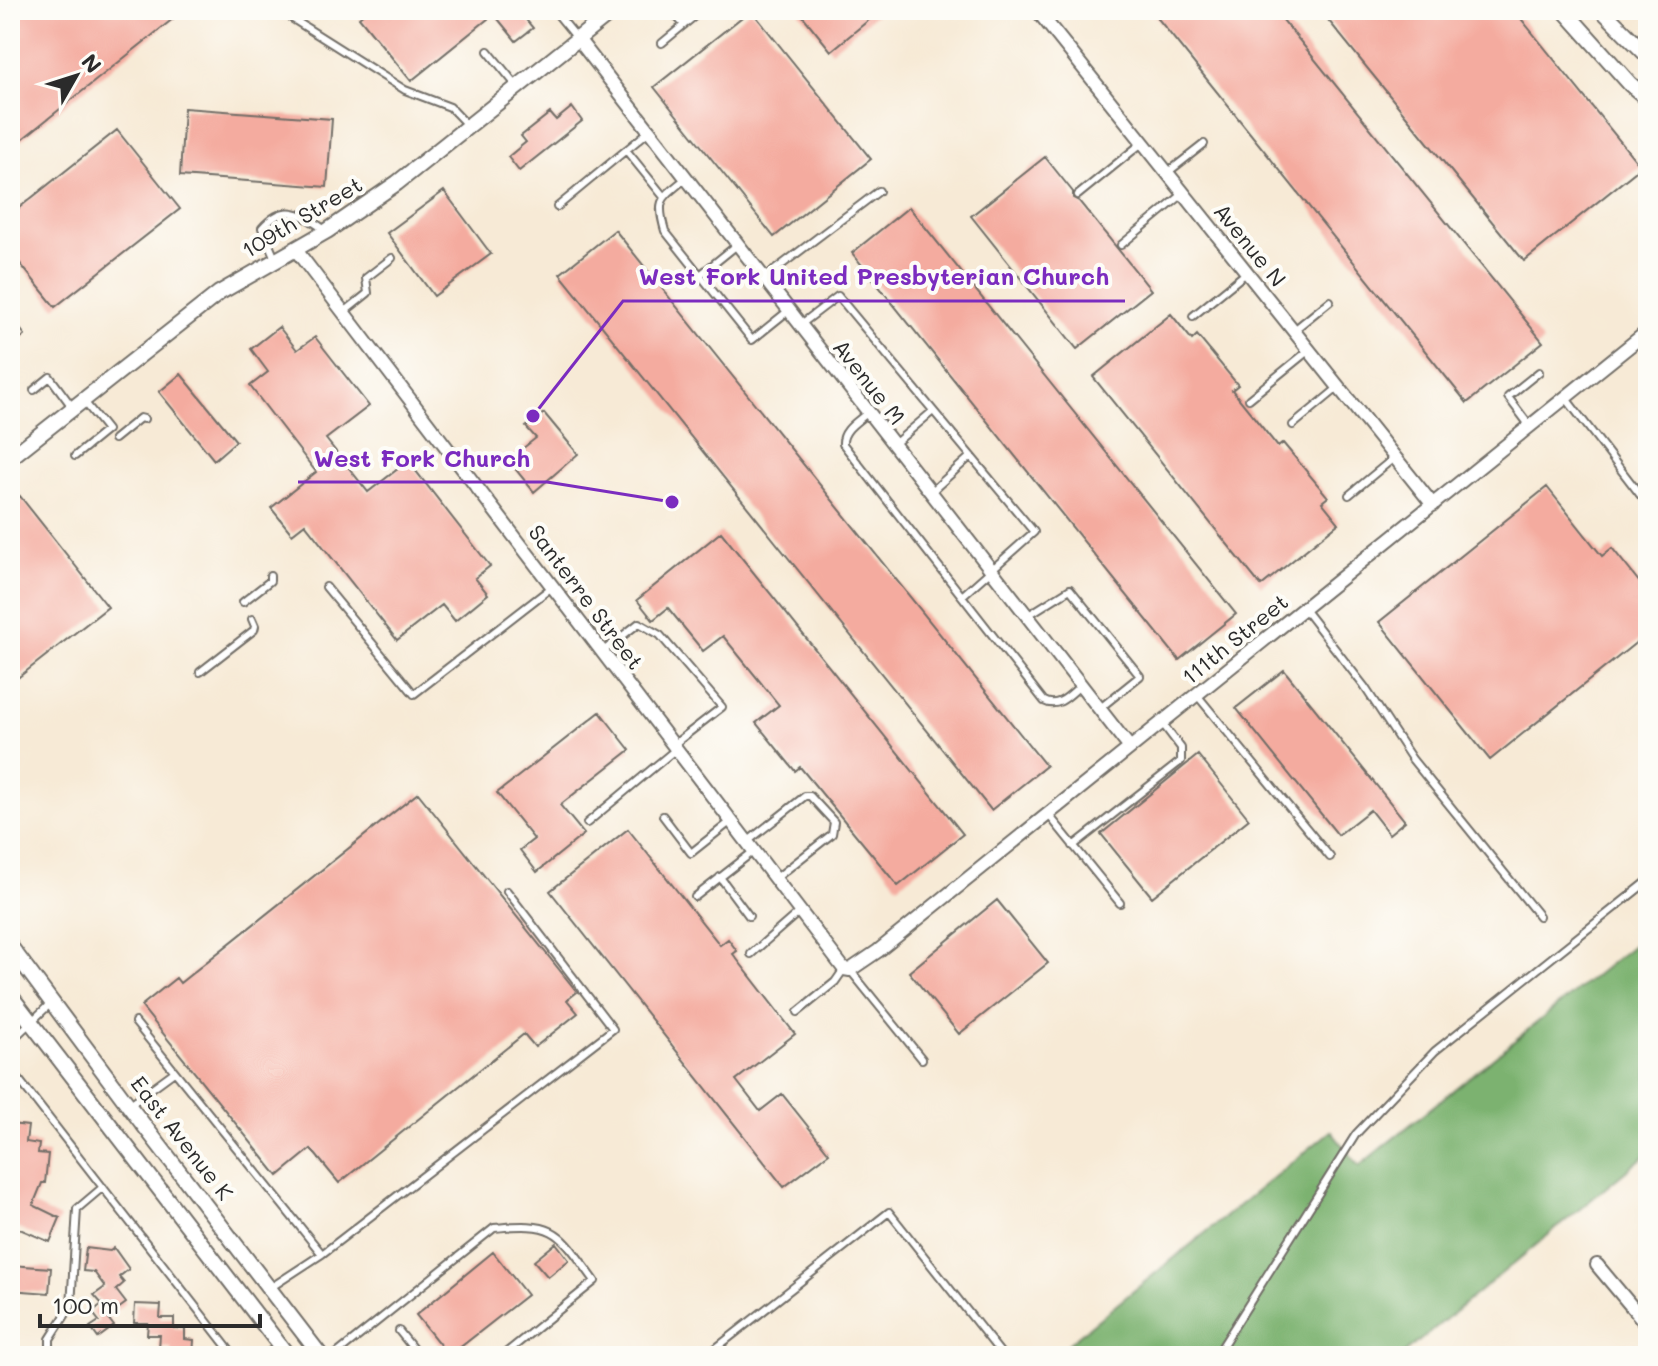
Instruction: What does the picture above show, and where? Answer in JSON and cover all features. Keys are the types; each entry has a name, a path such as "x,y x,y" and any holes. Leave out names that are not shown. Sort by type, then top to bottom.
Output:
{"street":[{"name":"109th Street","path":"10,458 227,288 327,231 397,183 614,10"},
{"name":"Avenue N","path":"1037,10 1433,505"},
{"path":"1564,10 1611,64 1648,99"},
{"path":"1602,10 1648,56"},
{"name":"Avenue M","path":"578,39 1130,748"},
{"name":"Santerre Street","path":"296,250 847,970"},
{"name":"111th Street","path":"847,970 878,951 1648,331"},
{"name":"East Avenue K","path":"12,953 321,1356"},
{"path":"10,995 283,1350"},
{"path":"1597,1265 1648,1326"},
{"path":"250,1306 270,1288"}],"lane":[{"path":"554,10 578,39"},
{"path":"671,10 684,25"},
{"path":"662,43 702,10"},
{"path":"285,14 405,90 450,107 469,127"},
{"path":"488,51 518,88"},
{"path":"557,207 648,132"},
{"path":"1078,195 1142,143"},
{"path":"1167,173 1204,144"},
{"path":"626,150 664,197"},
{"path":"685,179 664,197 659,210 665,231 752,340 788,311"},
{"path":"763,279 879,191"},
{"path":"1121,245 1183,193"},
{"path":"276,261 262,228 271,218 288,211 301,214 327,231"},
{"path":"700,275 737,245"},
{"path":"343,313 368,293 366,278 392,258"},
{"path":"1193,316 1247,273"},
{"path":"800,325 838,296 1034,532 962,596"},
{"path":"1293,331 1330,301"},
{"path":"1249,399 1309,351"},
{"path":"1529,425 1508,397 1539,372"},
{"path":"34,390 50,377 107,430 75,456"},
{"path":"1293,425 1339,387"},
{"path":"1565,397 1648,505"},
{"path":"893,445 933,411"},
{"path":"868,413 847,430 842,437 843,444 1044,701 1051,705 1058,704 1081,685"},
{"path":"114,439 140,418 144,419"},
{"path":"930,492 971,456"},
{"path":"1349,495 1395,457"},
{"path":"243,602 270,581 270,576"},
{"path":"326,587 414,694 552,587"},
{"path":"1027,616 1070,589 1140,676 1099,709"},
{"path":"1304,609 1364,686 1412,759 1539,916"},
{"path":"200,672 254,630 252,619"},
{"path":"587,823 722,707 660,635 639,623 602,652"},
{"path":"1197,695 1330,857"},
{"path":"1073,846 1181,761 1181,748 1162,723"},
{"path":"695,897 805,796 810,796 834,822 835,830 775,879"},
{"path":"1048,814 1120,903"},
{"path":"663,816 691,853 731,821"},
{"path":"720,877 749,916"},
{"path":"1216,1356 1356,1134 1435,1051 1648,881"},
{"path":"270,1288 322,1254 613,1029 507,891"},
{"path":"751,954 800,911"},
{"path":"798,1012 847,970 922,1059"},
{"path":"10,1042 51,1002"},
{"path":"135,1022 322,1254"},
{"path":"10,1068 234,1356"},
{"path":"129,1106 174,1072"},
{"path":"50,1356 50,1339 71,1306 77,1209 103,1187"},
{"path":"706,1356 889,1212 1003,1356"},
{"path":"334,1356 494,1228 544,1226 566,1242 595,1281 502,1356"},
{"path":"399,1331 419,1356"},
{"path":"264,1356 283,1350"}],"green space":[{"path":"1648,933 1648,1153 1401,1356 1068,1356 1068,1344 1331,1131 1359,1166"}],"building":[{"path":"10,10 184,10 10,149"},
{"path":"367,10 518,10 533,28 516,41 494,14 411,81 359,17"},
{"path":"751,10 871,159 774,237 654,87"},
{"path":"798,10 881,10 831,51"},
{"path":"1151,10 1275,10 1543,342 1467,403"},
{"path":"1320,10 1514,10 1641,167 1524,261"},
{"path":"572,107 582,121 519,171 508,157 526,142 521,136 550,113 556,120"},
{"path":"184,108 332,119 327,187 180,176"},
{"path":"117,130 180,209 55,307 10,251 10,215"},
{"path":"1045,157 1073,192 1073,198 1079,201 1151,290 1077,349 971,216"},
{"path":"444,191 491,254 434,296 387,233"},
{"path":"909,207 1236,614 1179,660 852,253"},
{"path":"615,230 1046,766 991,810 560,274"},
{"path":"1171,314 1192,340 1197,335 1238,385 1232,390 1278,447 1283,443 1328,497 1322,502 1339,523 1261,586 1093,377"},
{"path":"10,316 25,335 10,347"},
{"path":"279,327 297,350 315,337 369,406 326,439 368,492 408,461 490,566 475,578 488,594 455,621 442,605 397,640 305,524 292,534 271,508 316,472 250,386 268,372 251,349"},
{"path":"181,374 236,441 214,460 159,392"},
{"path":"544,413 578,454 534,492 508,460 536,438 526,427"},
{"path":"1547,487 1602,556 1612,548 1648,593 1648,633 1490,760 1379,622"},
{"path":"20,496 108,607 10,684 10,504"},
{"path":"721,532 963,834 898,886 800,767 795,771 756,723 779,705 723,636 703,651 668,608 653,620 637,600"},
{"path":"1284,670 1405,821 1389,834 1370,810 1338,835 1236,708"},
{"path":"600,712 630,750 560,805 584,834 537,872 520,850 534,839 497,793"},
{"path":"1198,755 1249,819 1152,897 1101,834"},
{"path":"418,793 577,992 567,1000 578,1013 535,1047 524,1034 339,1183 311,1149 278,1176 141,1006 176,978 180,983"},
{"path":"628,829 720,945 728,939 737,951 733,954 795,1034 736,1080 760,1111 782,1094 829,1153 784,1187 550,891"},
{"path":"997,900 1048,963 959,1034 909,972"},
{"path":"10,1124 28,1126 26,1142 39,1144 38,1153 48,1154 45,1183 42,1183 33,1205 60,1218 50,1242 10,1225 14,1211 10,1210"},
{"path":"556,1243 569,1260 548,1277 534,1261"},
{"path":"86,1248 110,1251 114,1248 129,1269 119,1277 124,1283 116,1290 126,1303 107,1317 114,1326 98,1338 90,1327 99,1321 92,1312 102,1304 94,1295 105,1287 94,1272 83,1271"},
{"path":"493,1252 527,1295 449,1356 416,1315"},
{"path":"10,1265 51,1268 49,1293 10,1290"},
{"path":"135,1304 161,1305 160,1318 174,1318 174,1328 185,1329 185,1339 194,1340 193,1356 171,1356 171,1348 159,1348 160,1335 147,1335 148,1323 134,1323"}],"place":[{"name":"West Fork United Presbyterian Church","path":"533,416"},
{"name":"West Fork Church","path":"672,502"}]}
